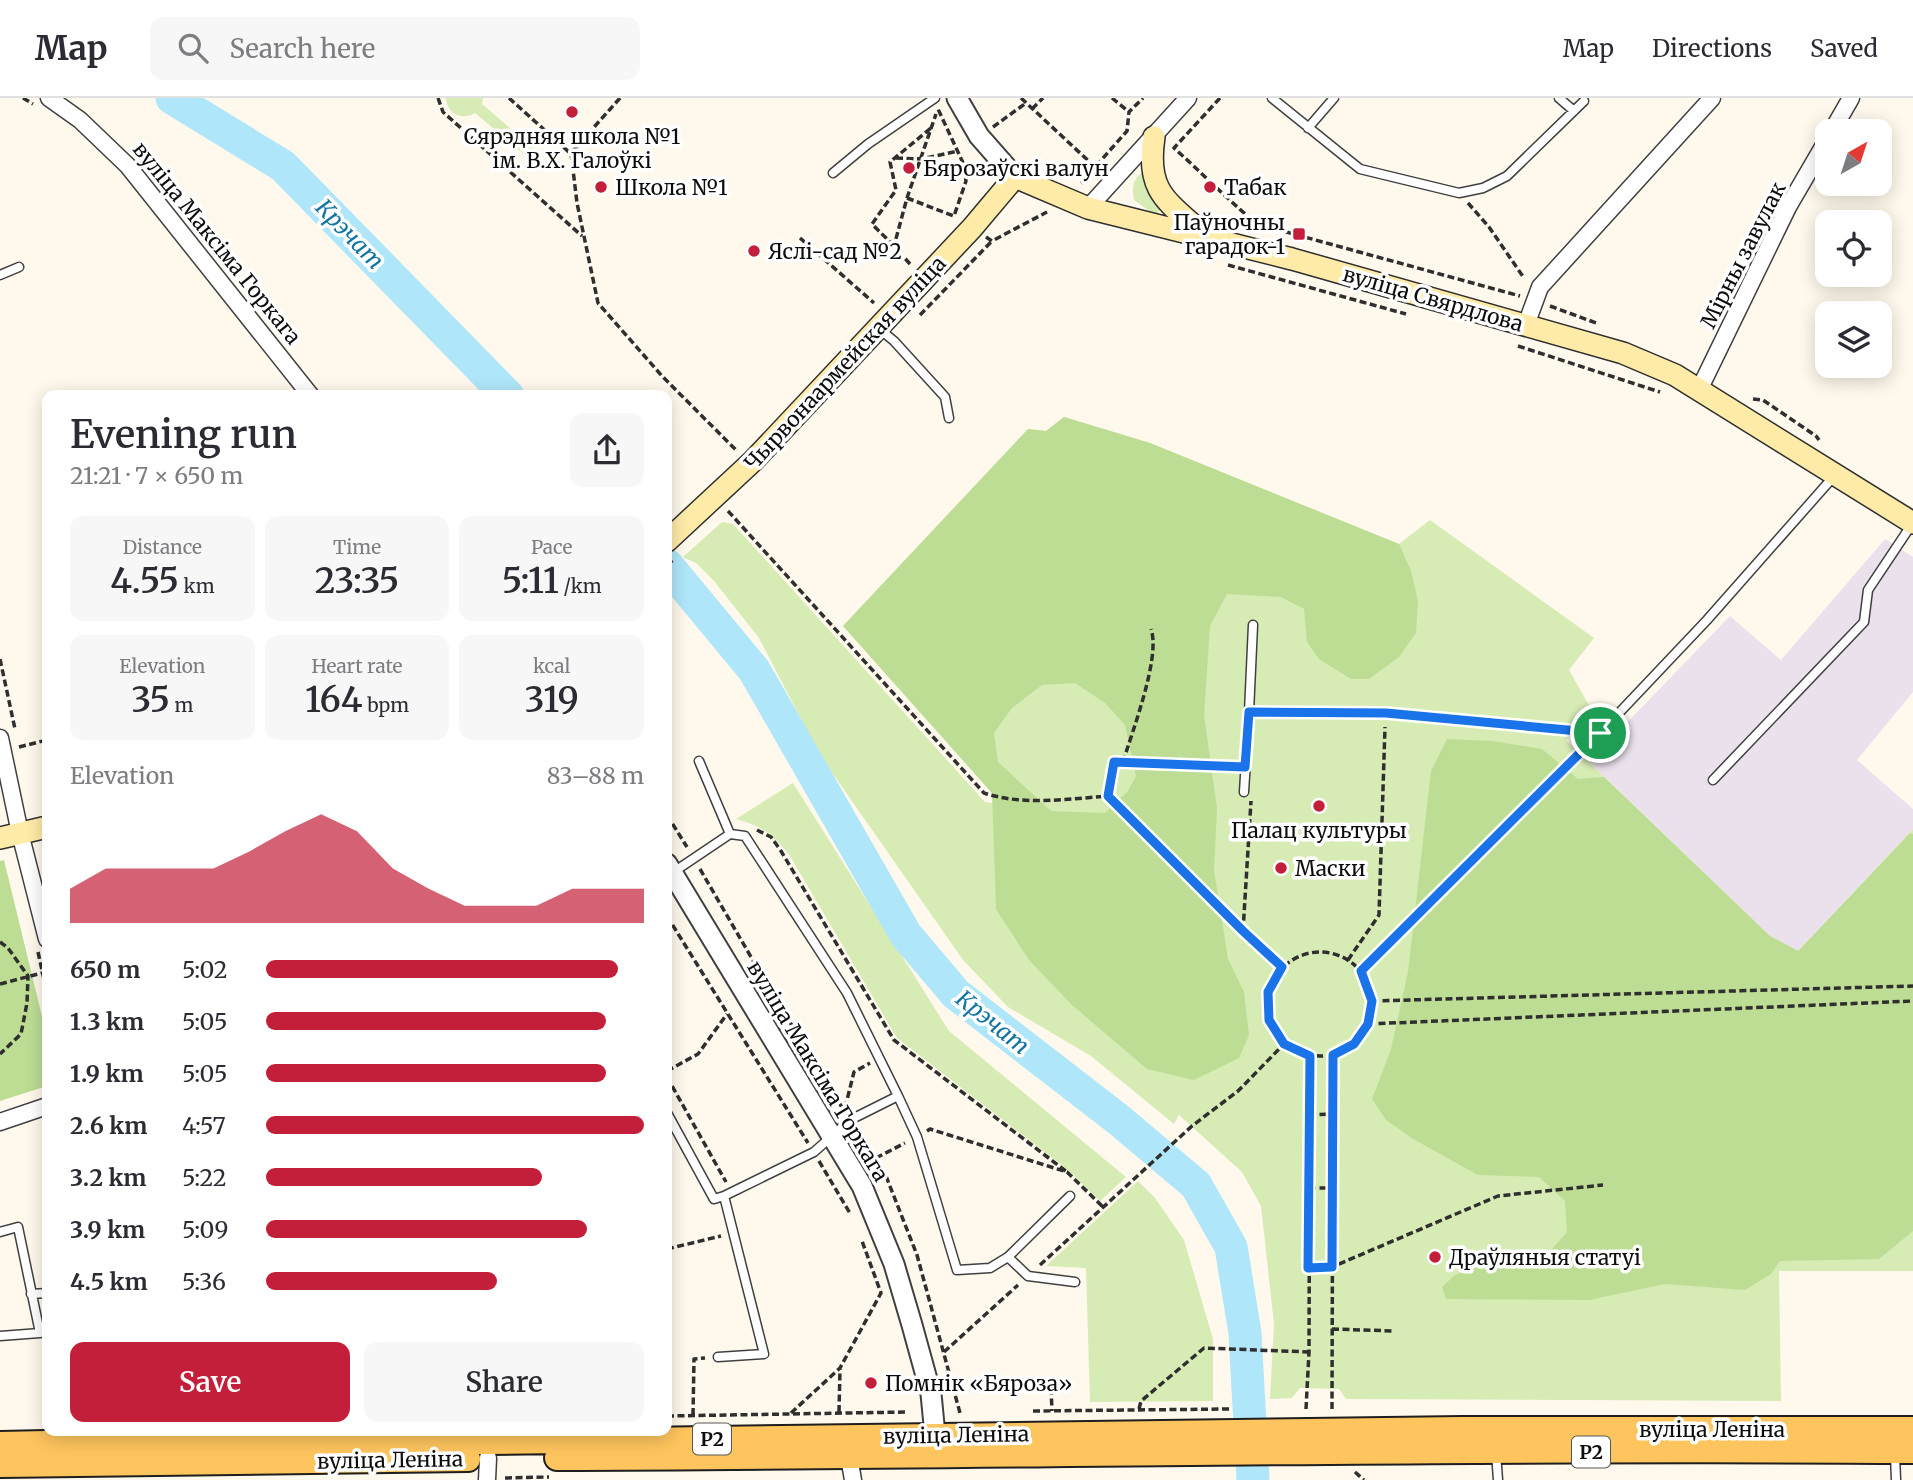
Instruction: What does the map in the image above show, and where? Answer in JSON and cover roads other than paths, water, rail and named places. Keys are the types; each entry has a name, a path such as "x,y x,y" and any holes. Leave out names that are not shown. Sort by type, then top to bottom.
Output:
{"main road":[{"path":"1154,137 1150,160 1155,185 1171,206 1208,238"},
{"name":"вуліца Свярдлова","path":"1015,177 1088,208 1292,259 1623,353 1675,375 1913,523"},
{"name":"Чырвонаармейская вуліца","path":"674,535 753,461 878,328 963,222 1015,177"},
{"path":"10,836 42,828"},
{"name":"вуліца Леніна","path":"0,1444 850,1458 935,1445 1205,1431 1287,1441 1904,1440"},
{"name":"вуліца Леніна","path":"0,1465 137,1445"}],"street":[{"name":"вуліца Максіма Горкага","path":"49,98 80,120 128,166 307,390"},
{"name":"вуліца Свярдлова","path":"957,98 979,136 1015,177"},
{"path":"1088,208 1188,98"},
{"path":"1526,325 1541,286 1712,98"},
{"path":"1839,119 1851,98"},
{"name":"Мірны завулак","path":"1699,390 1788,207 1815,161"},
{"path":"0,741 10,836 42,925"},
{"name":"вуліца Максіма Горкага","path":"672,876 862,1186 894,1264 931,1394 935,1445"},
{"path":"0,1122 42,1108"}],"lane":[{"path":"1272,98 1360,169 1459,193 1483,188 1507,176 1584,101"},
{"path":"1308,128 1335,98"},
{"path":"1559,98 1574,111"},
{"path":"834,173 868,144 934,99"},
{"path":"0,275 19,267"},
{"path":"878,328 894,341 945,397 949,418"},
{"path":"1249,712 1386,713 1600,733 1707,620 1835,475"},
{"path":"1713,780 1864,622 1868,590 1913,523"},
{"path":"1248,793 1245,767 1254,625"},
{"path":"699,761 730,834"},
{"path":"672,869 730,834 745,836 847,993 880,1058 916,1136 957,1269 990,1268 1007,1257 1070,1196"},
{"path":"672,1122 714,1199 814,1152 850,1120 898,1096"},
{"path":"718,1357 764,1354 734,1233 728,1194"},
{"path":"0,1232 18,1227 40,1333 0,1336"},
{"path":"1007,1257 1028,1276 1075,1282"},
{"path":"31,1294 42,1293"},
{"path":"1896,1480 1904,1440"},
{"path":"1495,1441 1497,1480"}],"waterway":[{"name":"Крэчат","path":"172,98 283,166 502,390"},
{"name":"Крэчат","path":"672,571 754,670 906,935 956,994 1119,1120 1196,1185 1231,1247 1245,1333 1253,1480"}],"place":[{"name":"Сярэдняя школа №1 ім. В.Х. Галоўкі","path":"572,112"},
{"name":"Бярозаўскі валун","path":"909,168"},
{"name":"Школа №1","path":"601,187"},
{"name":"Табак","path":"1210,187"},
{"name":"Паўночны гарадок-1","path":"1299,234"},
{"name":"Яслі-сад №2","path":"754,251"},
{"name":"Палац культуры","path":"1319,806"},
{"name":"Маски","path":"1281,868"},
{"name":"Драўляныя статуі","path":"1435,1257"},
{"name":"Помнік «Бяроза»","path":"871,1383"}]}
